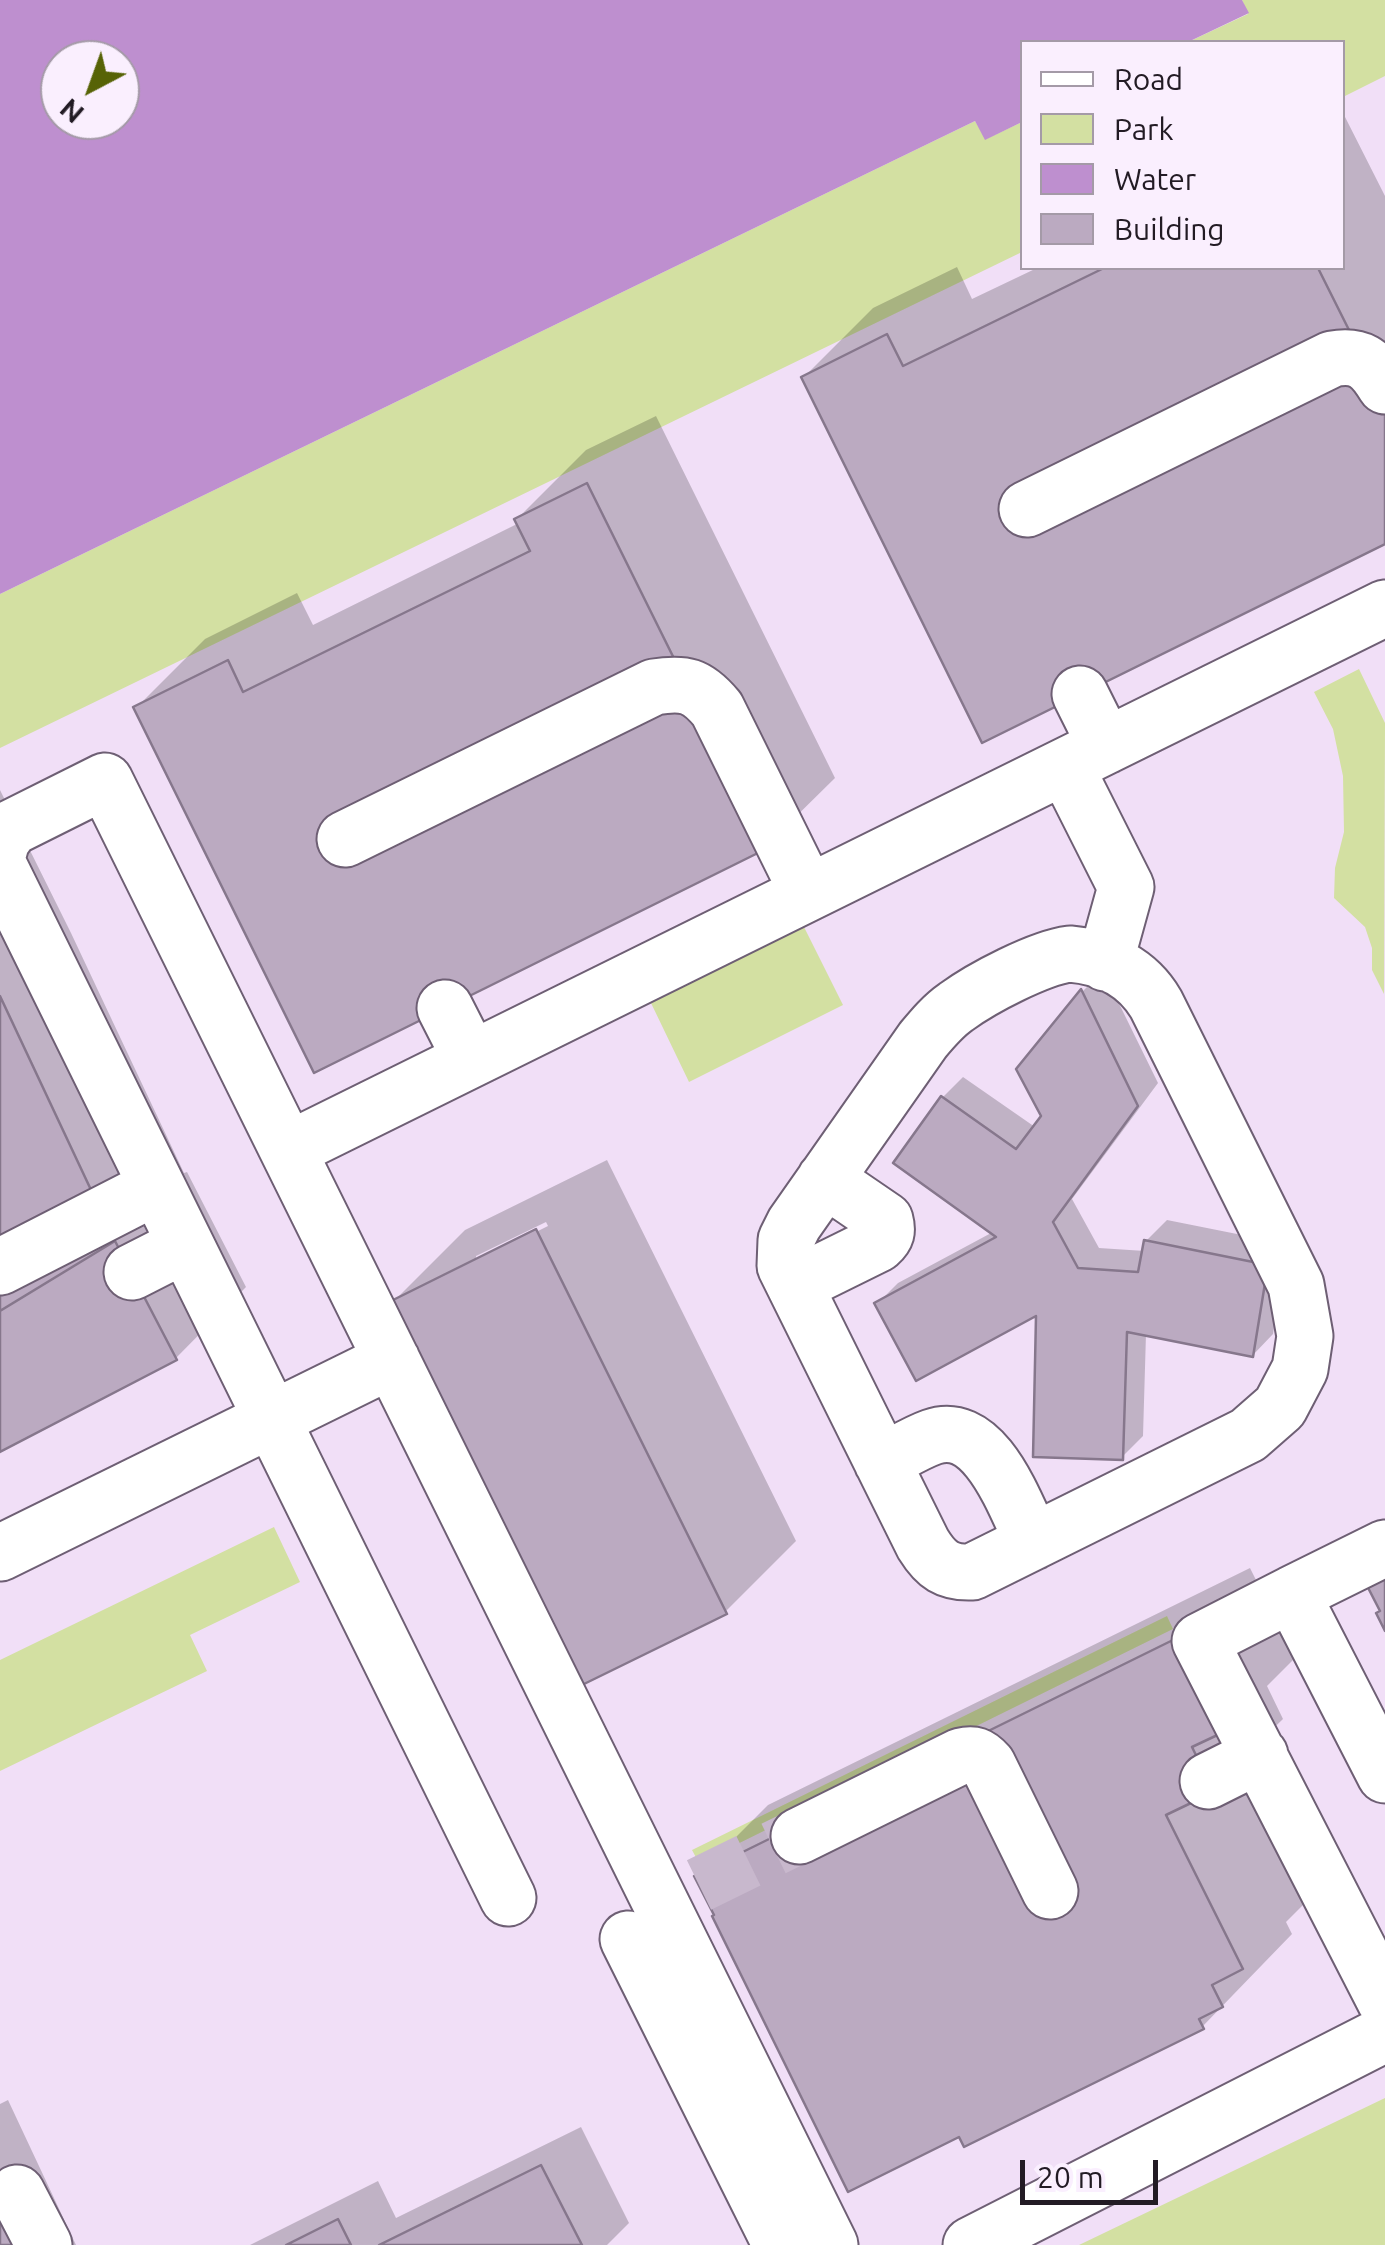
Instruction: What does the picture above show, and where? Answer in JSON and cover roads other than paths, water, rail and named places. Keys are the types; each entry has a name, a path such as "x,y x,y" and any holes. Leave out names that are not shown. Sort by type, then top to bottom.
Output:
{"street":[{"path":"1028,509 1332,359 1345,356 1363,360 1374,368 1385,386"},
{"path":"288,1150 1385,608"},
{"path":"346,839 654,687 674,684 704,694 717,709 808,892"},
{"path":"1092,688 1126,887 1106,963"},
{"path":"0,848 11,828 105,781 830,2245"},
{"path":"0,868 508,1898"},
{"path":"1059,956 1082,956 1121,968 1147,989 1156,1004 1296,1285 1305,1336 1300,1369 1280,1407 1248,1436 972,1572 946,1570 934,1562 923,1544 786,1266 786,1240 826,1178 922,1040 955,1007 1059,956"},
{"path":"433,1014 458,1065"},
{"path":"795,1285 886,1237 885,1220 826,1178"},
{"path":"0,1267 156,1187"},
{"path":"132,1272 185,1245"},
{"path":"0,1553 392,1360"},
{"path":"882,1462 936,1435 960,1437 980,1446 994,1464 1033,1542"},
{"path":"1385,1548 1200,1642 1385,2001"},
{"path":"1292,1594 1385,1776"},
{"path":"1203,1770 1254,1745"},
{"path":"799,1836 972,1754 988,1766 1050,1891"},
{"path":"663,1909 781,2245"},
{"path":"971,2245 1385,2034"},
{"path":"17,2193 44,2245"}],"water":[{"path":"0,0 1242,0 1249,13 1192,40 1020,40 1020,123 985,140 975,121 0,594"}],"tunnel":[{"path":"699,1885 799,1836"}]}
